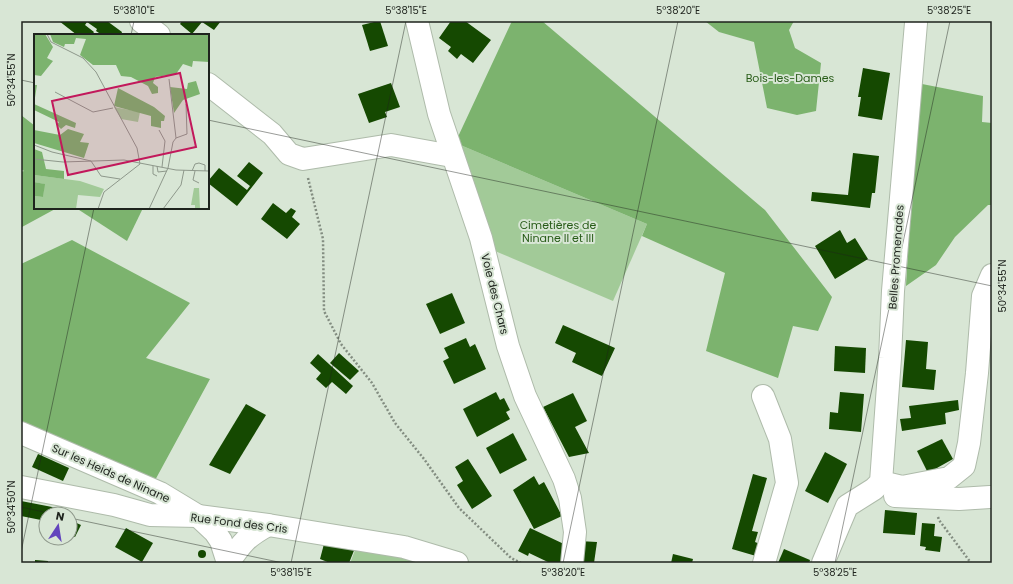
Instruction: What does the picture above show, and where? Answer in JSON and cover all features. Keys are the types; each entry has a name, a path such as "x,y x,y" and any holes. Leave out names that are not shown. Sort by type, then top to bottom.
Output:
{"street":[{"path":"141,21 158,34"},
{"name":"Voie des Chars","path":"417,21 439,114 481,238 508,346 525,396 564,478 570,498 575,532 572,563"},
{"name":"Belles Promenades","path":"877,486 890,358 893,291 916,22"},
{"path":"209,85 272,134 289,154 303,160 391,145 452,156"},
{"path":"823,563 846,506 877,486 902,487 949,478 964,466 970,435 977,373 983,296 992,275"},
{"path":"763,396 780,439 787,483 764,563"},
{"name":"Sur les Heids de Ninane","path":"21,433 160,493 198,516"},
{"path":"877,486 891,496 936,499 990,497"},
{"name":"Rue Fond des Cris","path":"21,487 114,505 150,515 198,516 404,547 457,563"},
{"path":"198,516 215,532 221,541 228,563"},
{"path":"228,563 252,534 268,526"}],"path":[{"path":"303,160 323,239 324,311 341,344 372,383 395,423 424,459 459,508 511,558 521,563"},
{"path":"936,499 939,520 971,563"}],"green space":[{"path":"512,21 542,21 765,210 832,297 818,331 793,326 778,378 706,351 725,273 642,236 647,224 458,144 456,141"},
{"name":"Bois-les-Dames","path":"705,21 794,21 789,30 795,48 821,63 816,111 797,115 767,108 754,42 719,32"},
{"path":"917,83 983,96 982,122 992,123 992,205 988,205 955,237 936,265 906,286"},
{"path":"21,115 34,125 34,209 55,209 22,227 21,172 24,171 21,169"},
{"name":"Cimetières de Ninane II et III","path":"458,144 647,224 613,301 495,251"},
{"path":"78,209 143,209 127,241"},
{"path":"72,240 190,303 146,358 210,379 153,484 21,422 21,264"},
{"path":"356,548 408,557 426,563 350,563"}],"building":[{"path":"59,21 107,21 122,32 121,34 100,34 96,31 97,29 87,22 85,25 94,32 93,34 76,34"},
{"path":"182,21 221,21 214,30 202,22 192,34 180,24"},
{"path":"380,21 388,46 370,51 362,25"},
{"path":"451,21 465,21 491,40 473,63 461,54 457,59 448,51 451,47 439,38"},
{"path":"863,68 890,73 882,120 858,116 861,97 858,97"},
{"path":"391,83 400,107 385,112 387,117 369,123 358,94"},
{"path":"853,153 879,156 875,193 872,193 870,208 811,201 812,192 848,195"},
{"path":"249,162 263,173 237,206 209,184 209,180 219,168 247,190 250,186 237,176"},
{"path":"273,203 286,213 291,208 296,211 292,217 300,224 287,239 261,219"},
{"path":"840,230 847,243 855,238 868,259 835,279 815,246"},
{"path":"452,293 465,323 440,334 426,304"},
{"path":"563,325 615,348 602,376 572,362 576,353 555,343"},
{"path":"466,338 470,347 475,344 486,369 454,384 443,361 449,358 444,348"},
{"path":"906,340 928,342 926,369 936,370 934,390 902,387"},
{"path":"835,346 866,348 865,373 834,371"},
{"path":"339,353 359,371 350,380 330,363"},
{"path":"318,354 353,386 346,394 332,382 326,388 316,379 321,373 310,363"},
{"path":"496,392 500,400 504,398 510,410 506,412 510,419 477,437 463,409"},
{"path":"840,392 864,394 861,432 829,429 830,412 838,413"},
{"path":"573,393 587,421 575,427 589,453 569,457 543,407"},
{"path":"958,400 959,410 945,413 946,424 902,431 900,419 911,418 909,406"},
{"path":"246,404 266,415 230,474 209,465"},
{"path":"513,433 527,460 500,474 486,448"},
{"path":"942,439 953,459 928,473 917,451"},
{"path":"825,452 847,464 828,503 805,491"},
{"path":"38,454 69,468 63,481 32,467"},
{"path":"468,459 492,496 472,509 457,485 463,481 455,467"},
{"path":"753,474 767,478 752,531 758,532 755,542 760,544 756,556 732,549"},
{"path":"534,476 539,485 544,482 562,516 534,529 513,490"},
{"path":"21,501 47,506 38,506 38,519 21,516"},
{"path":"885,510 917,513 915,535 883,533"},
{"path":"922,523 935,524 934,536 942,537 940,552 925,550 926,547 920,546"},
{"path":"78,524 81,525 78,531"},
{"path":"126,528 153,543 142,562 115,547"},
{"path":"530,528 566,545 566,563 550,563 529,553 528,556 518,551"},
{"path":"579,541 597,542 594,563 578,563"},
{"path":"324,544 355,548 349,563 330,563 320,559"},
{"path":"784,549 810,560 809,563 778,563"},
{"path":"200,550 204,550 206,554 204,558 200,558 198,556 198,552"},
{"path":"673,554 693,559 692,563 671,563"},
{"path":"35,560 48,561 48,563 35,563"}]}
